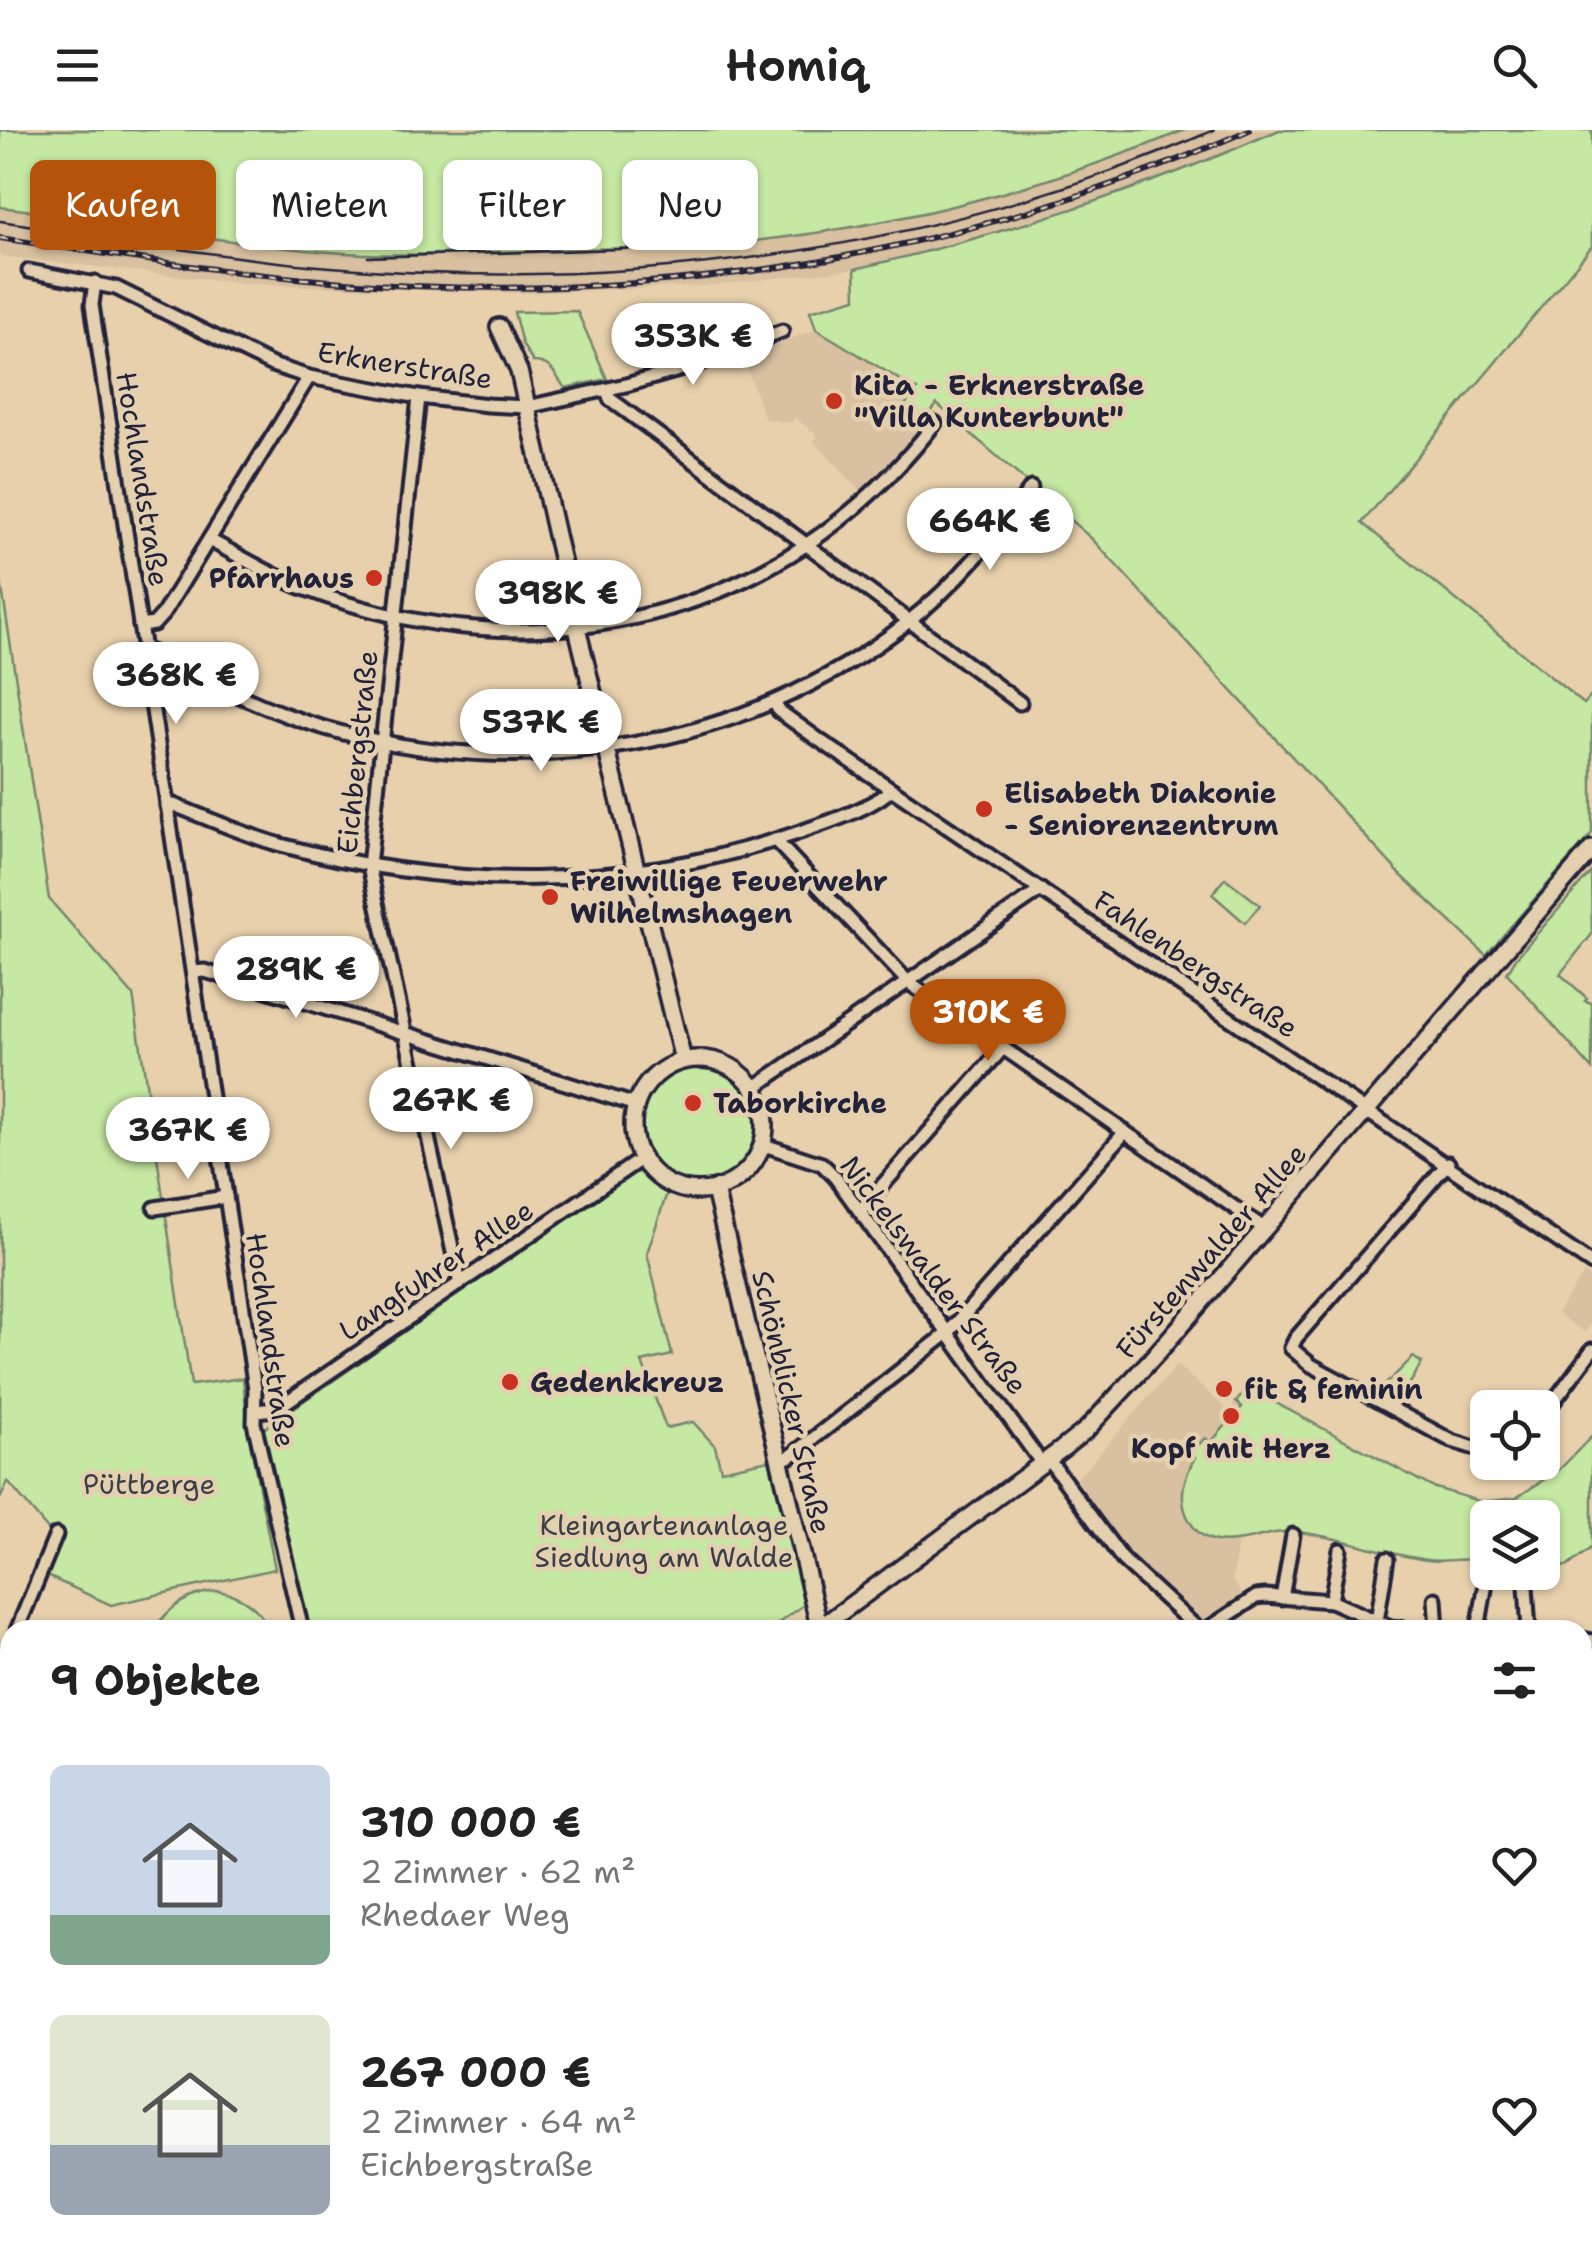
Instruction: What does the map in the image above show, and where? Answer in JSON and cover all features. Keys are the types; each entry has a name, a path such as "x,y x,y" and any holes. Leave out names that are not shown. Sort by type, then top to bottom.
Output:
{"street":[{"name":"Erknerstraße","path":"29,271 116,288 272,365 308,377 418,396 526,407 693,366 782,331"},
{"name":"Hochlandstraße","path":"96,282 92,305 255,1389 256,1432 300,1620"},
{"path":"499,328 519,372 683,1060"},
{"path":"140,626 154,624 163,614 308,377"},
{"path":"607,390 610,399 1020,703"},
{"name":"Eichbergstraße","path":"418,396 369,866 460,1284"},
{"path":"209,540 300,587 396,616 478,628 577,628 637,618 698,600 757,576 808,546 871,495 935,423"},
{"path":"144,653 152,652 254,703 324,728 382,740 510,754 607,748 703,728 775,702 846,665 909,622 976,558 1031,488"},
{"name":"Fahlenbergstraße","path":"775,702 779,711 1592,1264"},
{"path":"167,806 174,805 278,844 369,866 497,879 637,872 695,862 776,840 870,803 891,788"},
{"path":"776,840 909,982 1264,1228"},
{"name":"Fürstenwalder Allee","path":"831,1620 1086,1430 1592,849"},
{"path":"755,1087 1041,890"},
{"path":"193,972 206,971 636,1105"},
{"path":"860,1211 1002,1049"},
{"path":"699,1057 728,1064 755,1087 764,1114 764,1145 742,1176 715,1190 700,1192 668,1184 641,1160 633,1132 636,1105 650,1081 669,1065 699,1057"},
{"path":"780,1460 791,1456 948,1333 1125,1132"},
{"name":"Nickelswalder Straße","path":"764,1145 822,1164 1123,1560 1191,1620"},
{"name":"Langfuhrer Allee","path":"255,1410 276,1409 641,1160"},
{"path":"1448,1163 1291,1348 1312,1365 1452,1441 1470,1446"},
{"name":"Schönblicker Straße","path":"715,1190 818,1620"},
{"path":"155,1208 226,1197"},
{"path":"1560,1397 1592,1350"},
{"path":"21,1620 56,1535"},
{"path":"1282,1598 1292,1536"},
{"path":"1332,1600 1340,1550"},
{"path":"1377,1620 1387,1559"},
{"path":"1479,1620 1485,1590"},
{"path":"1526,1590 1528,1620"},
{"path":"1218,1620 1256,1597 1332,1600 1375,1620"},
{"path":"1436,1598 1437,1620"}],"shaded area":[{"path":"1185,130 1279,130 1113,198 936,250 855,269 704,286 522,293 249,284 0,256 0,207 30,212 30,250 216,250 216,240 236,243 236,250 348,253 602,250 622,246 622,250 758,250 758,240 888,221 1103,164"},
{"name":"Kita - Erknerstraße \"Villa Kunterbunt\"","path":"816,329 917,390 901,411 921,426 861,492 814,441 818,437 814,432 795,418 791,423 765,419 743,357"},
{"path":"1584,1273 1592,1279 1592,1322 1585,1333 1557,1313"},
{"path":"1177,1365 1228,1410 1236,1402 1242,1407 1195,1457 1184,1480 1183,1491 1203,1535 1238,1543 1232,1579 1242,1596 1202,1620 1119,1543 1077,1479"}],"green space":[{"path":"0,130 1185,130 1080,169 973,201 864,225 758,240 758,160 622,160 622,248 602,249 602,160 443,160 443,250 566,250 398,254 312,250 423,250 423,160 236,160 236,242 216,239 216,160 30,160 30,211 0,207"},
{"path":"1279,130 1592,130 1592,246 1362,523 1584,704 1592,695 1592,833 1486,955 1401,875 1092,539 937,404 921,426 900,411 917,390 816,329 810,311 856,298 855,269 1070,210"},
{"path":"577,311 607,379 565,388 549,367 533,362 522,344 514,312"},
{"name":"Püttberge","path":"0,575 49,899 133,995 191,1385 243,1378 248,1431 275,1569 111,1605 47,1576 60,1544 8,1482 0,1499"},
{"path":"1591,872 1592,934 1560,974 1587,998 1585,1001 1592,1003 1592,1069 1507,973"},
{"path":"1225,878 1260,905 1245,923 1212,894"},
{"path":"699,1064 722,1068 742,1081 755,1101 759,1124 755,1147 742,1167 722,1180 699,1184 676,1180 656,1167 643,1147 639,1124 643,1101 656,1081 676,1068"},
{"name":"Kleingartenanlage Siedlung am Walde","path":"637,1171 667,1193 647,1253 672,1355 642,1362 666,1428 693,1422 715,1446 721,1470 769,1460 805,1604 783,1620 306,1620 259,1432"},
{"path":"1413,1357 1422,1363 1399,1402 1379,1391"},
{"path":"1248,1388 1432,1487 1475,1500 1470,1500 1470,1560 1435,1561 1298,1532 1222,1542 1197,1531 1183,1501 1188,1471 1195,1457 1192,1452 1205,1438 1211,1442 1242,1407 1236,1402"},
{"path":"1592,1436 1592,1547 1568,1566 1560,1567 1560,1500 1499,1500 1516,1498 1543,1480 1560,1480 1560,1469"},
{"path":"217,1591 234,1595 249,1603 263,1620 161,1620 180,1603"}],"tram line":[{"path":"0,221 206,253 331,267 443,274 556,274 669,267 781,254 892,233 1002,206 1109,172 1214,130"},
{"path":"368,257 622,249"}],"railway":[{"path":"0,238 206,268 331,281 569,287 685,279 800,264 913,242 1026,212 1138,175 1249,130"}],"place":[{"name":"Kita - Erknerstraße \"Villa Kunterbunt\"","path":"834,401"},
{"name":"Pfarrhaus","path":"374,578"},
{"name":"Elisabeth Diakonie - Seniorenzentrum","path":"984,809"},
{"name":"Freiwillige Feuerwehr Wilhelmshagen","path":"550,897"},
{"name":"Taborkirche","path":"693,1103"},
{"name":"Gedenkkreuz","path":"510,1382"},
{"name":"fit & feminin","path":"1224,1389"},
{"name":"Kopf mit Herz","path":"1231,1416"}]}
